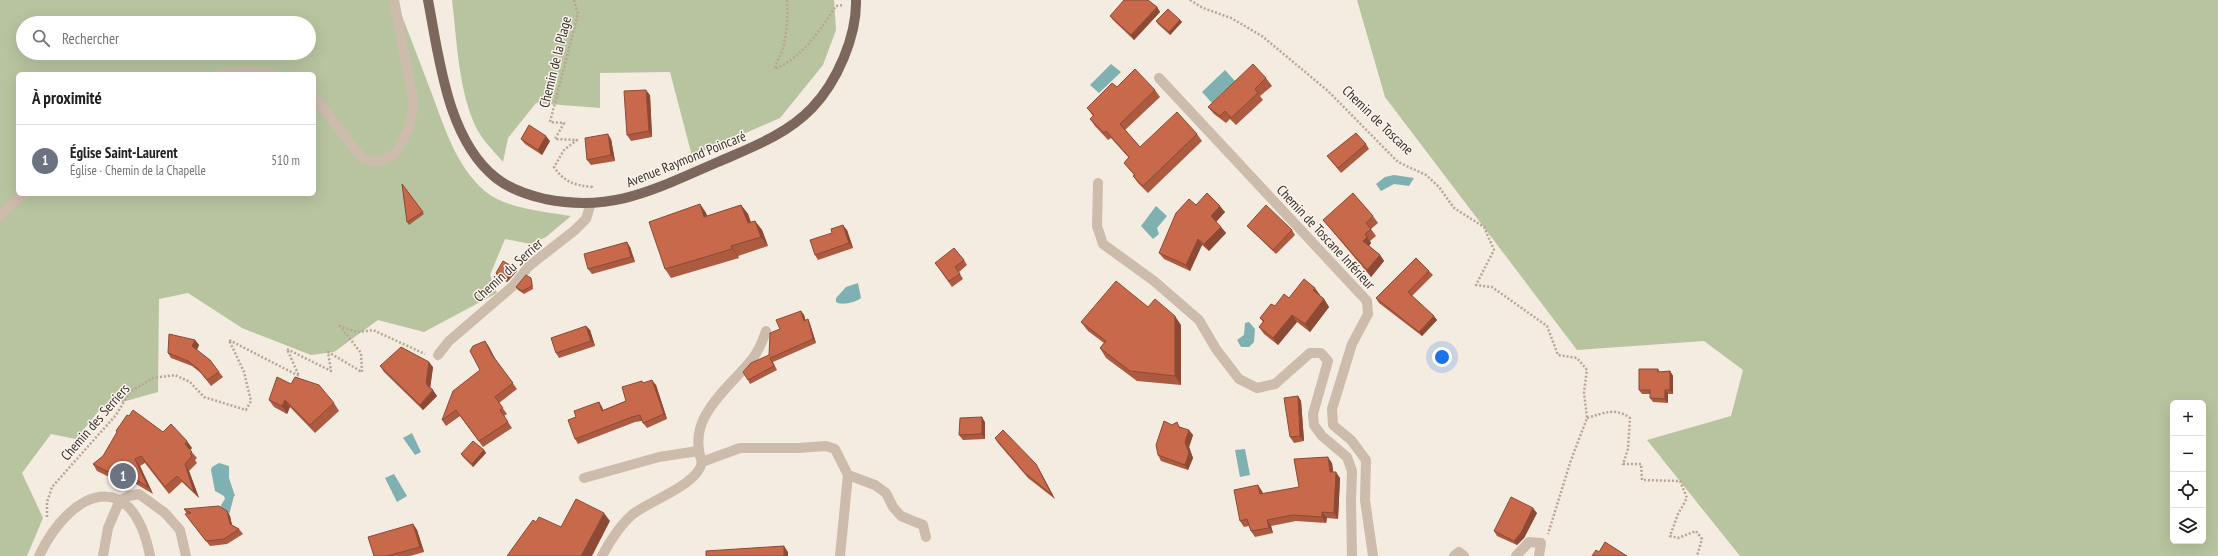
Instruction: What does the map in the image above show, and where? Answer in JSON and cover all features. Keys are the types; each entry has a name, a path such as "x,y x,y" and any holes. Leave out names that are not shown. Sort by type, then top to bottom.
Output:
{"main road":[{"name":"Avenue Raymond Poincaré","path":"428,0 446,88 462,133 481,163 496,179 517,190 539,198 559,202 590,204 624,199 655,189 771,138 800,119 821,97 838,70 851,34 856,1"}],"street":[{"path":"316,100 362,158 378,162 392,156 397,151 408,127 414,105 394,0"},
{"path":"237,72 255,72"},
{"name":"Chemin de Toscane Inférieur","path":"1159,78 1367,301 1368,314 1352,344 1332,409 1333,425 1351,440 1366,460 1365,500 1373,556"},
{"path":"1098,183 1097,226 1103,244 1154,281 1199,320 1216,349 1239,379 1257,388 1274,384 1310,353 1321,353 1328,362 1313,414 1314,425 1322,436 1347,458 1352,471 1352,556"},
{"path":"0,215 21,196"},
{"name":"Chemin du Serrier","path":"438,355 450,341 513,286 529,266 575,230 586,219 590,204"},
{"path":"602,556 615,535 633,514 683,485 701,467 702,462 698,451 701,422 707,410 753,358 762,343 766,330"},
{"path":"702,462 740,448 798,448 826,446 835,449 848,475 840,556"},
{"path":"584,478 659,457 698,451"},
{"path":"848,475 875,485 886,493 892,507 901,516 923,525 926,536"},
{"path":"103,556 108,528 120,500 139,494 165,513 180,530 186,556"},
{"path":"38,556 53,530 73,508 87,499 99,496 120,500 134,512 140,523 150,556"},
{"path":"1516,556 1529,542 1541,544 1540,556"},
{"path":"1454,556 1459,552 1464,556"}],"path":[{"name":"Chemin de la Plage","path":"574,0 578,14 550,122 564,123 555,138 577,140 564,150 554,166 561,177 575,185 592,187 590,204"},
{"path":"787,0 788,22 782,50 776,61 775,69 784,65 818,33 836,6 856,1"},
{"name":"Chemin de Toscane","path":"1190,0 1203,8 1231,18 1262,36 1328,91 1398,162 1426,175 1440,187 1454,208 1484,227 1494,250 1476,285 1492,287 1547,326 1558,355 1577,358 1587,370 1584,392 1587,418"},
{"name":"Chemin des Serriers","path":"53,530 47,516 47,502 52,487 116,414 130,392 153,378 175,375 190,382 204,397 246,410 251,401 244,372 229,340 299,376 287,349 331,371 328,352 362,372 361,353 340,326 357,332 373,330 427,355 438,355"},
{"path":"1541,544 1551,530 1570,463 1587,418 1610,411 1622,412 1630,418 1628,449 1623,464 1641,464 1642,480 1680,480 1687,498 1678,514 1670,536 1678,538 1696,531 1702,539 1697,556"}],"green space":[{"path":"0,0 396,0 440,117 458,157 475,182 494,197 515,206 571,216 546,237 531,244 505,239 490,275 497,293 424,332 378,320 334,352 311,355 242,328 188,293 159,299 158,392 101,408 76,439 51,434 22,473 43,518 27,556 0,556"},
{"path":"452,0 834,0 836,30 823,65 780,118 692,156 670,72 600,73 600,108 536,103 508,138 503,162 480,134 474,123 469,108 461,78"},
{"path":"1357,0 2218,0 2218,556 1740,556 1647,440 1731,416 1743,370 1704,341 1577,350 1385,97"}],"water":[{"path":"1111,64 1121,72 1099,93 1090,85"},
{"path":"1225,70 1235,81 1212,103 1202,92"},
{"path":"1394,175 1414,178 1409,186 1394,184 1381,191 1376,184 1385,177"},
{"path":"1156,206 1167,216 1157,228 1159,234 1153,239 1141,226"},
{"path":"858,283 861,298 849,303 841,304 836,302 836,298 846,287"},
{"path":"1249,322 1255,329 1254,342 1249,347 1241,347 1237,340 1244,335 1245,323"},
{"path":"412,433 421,452 415,455 403,438"},
{"path":"1245,449 1250,475 1240,477 1235,450"},
{"path":"219,463 229,466 229,478 235,496 229,515 222,512 221,505 225,499 224,496 215,491 211,470 212,467"},
{"path":"394,474 407,496 397,502 385,478"}],"building":[{"path":"1124,0 1148,0 1157,7 1131,35 1110,16"},
{"path":"1168,9 1180,20 1169,32 1156,21"},
{"path":"1253,64 1266,78 1255,89 1258,93 1231,118 1225,111 1220,116 1208,107"},
{"path":"1135,69 1155,90 1120,124 1140,147 1177,112 1197,134 1143,186 1133,176 1135,175 1124,163 1129,157 1106,131 1104,133 1090,119 1094,115 1087,108 1112,83 1117,87"},
{"path":"646,90 649,131 627,135 624,91"},
{"path":"529,125 546,136 538,150 521,139"},
{"path":"1356,133 1366,144 1338,168 1327,156"},
{"path":"608,134 611,155 587,160 585,138"},
{"path":"402,184 423,212 407,222"},
{"path":"1207,193 1220,206 1211,216 1221,227 1204,244 1198,239 1186,265 1159,253 1176,213 1189,199 1196,205"},
{"path":"1353,193 1373,216 1366,223 1371,229 1365,234 1367,237 1363,241 1380,255 1367,270 1323,220"},
{"path":"700,204 704,217 741,205 748,223 755,221 761,237 731,246 732,249 665,269 649,222"},
{"path":"1266,205 1292,230 1273,250 1247,226"},
{"path":"843,225 849,243 815,255 810,240 832,233 831,229"},
{"path":"627,242 631,257 588,269 584,254"},
{"path":"954,248 964,260 955,267 960,274 949,281 935,263"},
{"path":"1416,258 1429,271 1408,292 1434,316 1419,332 1376,298"},
{"path":"503,261 515,268 505,280 496,273"},
{"path":"526,275 531,278 532,286 522,291 516,287"},
{"path":"1304,279 1315,288 1313,290 1324,299 1305,324 1292,315 1273,338 1259,327 1264,321 1260,318 1271,304 1275,306 1284,294 1289,298"},
{"path":"1116,281 1148,307 1155,299 1175,316 1175,376 1130,371 1100,348 1106,341 1081,322"},
{"path":"801,311 804,321 808,319 813,339 770,358 774,366 748,380 743,372 751,363 769,355 770,333 780,329 776,320"},
{"path":"586,326 591,341 556,353 551,338"},
{"path":"169,334 195,340 192,346 210,360 219,372 207,380 197,368 188,361 168,353"},
{"path":"485,341 492,355 513,383 495,397 503,408 500,410 508,422 479,441 456,410 442,420 453,391 480,370 470,351 473,346"},
{"path":"401,347 429,362 426,384 433,390 420,405 380,366"},
{"path":"1639,369 1658,369 1658,372 1670,371 1670,390 1665,390 1665,399 1650,398 1650,390 1639,390"},
{"path":"277,377 291,384 295,377 319,385 334,403 310,425 285,400 282,406 269,400"},
{"path":"652,380 664,414 643,423 640,415 632,417 575,439 568,420 576,417 574,411 599,402 602,411 626,401 622,387 642,381 643,383"},
{"path":"1298,396 1300,436 1290,437 1284,398"},
{"path":"133,410 163,432 171,424 187,441 185,444 192,452 190,454 192,456 185,464 194,492 177,476 165,487 141,456 135,459 148,487 127,474 124,480 93,464 103,456 117,432 116,431 127,415 129,416"},
{"path":"982,417 982,434 959,435 960,418"},
{"path":"1164,421 1172,425 1177,422 1179,427 1189,430 1185,442 1189,453 1185,465 1158,455 1156,445"},
{"path":"1003,430 1036,464 1052,495 1025,473 995,438"},
{"path":"473,441 484,450 472,464 461,454"},
{"path":"1328,457 1330,472 1336,472 1334,513 1322,512 1322,517 1292,515 1267,520 1269,528 1251,531 1247,519 1240,521 1234,490 1258,485 1260,494 1299,487 1294,459"},
{"path":"1511,497 1533,508 1521,533 1514,541 1494,531"},
{"path":"576,499 604,513 581,556 507,556 533,520 536,522 539,517 561,527"},
{"path":"219,506 227,511 230,524 239,529 224,539 206,541 185,514 191,513 184,509"},
{"path":"413,524 420,547 387,556 374,556 368,537"},
{"path":"1605,542 1627,556 1592,556 1596,550 1599,552"},
{"path":"784,546 784,556 706,556 706,551"}],"place":[{"name":"Église Saint-Laurent","path":"123,476"}]}
